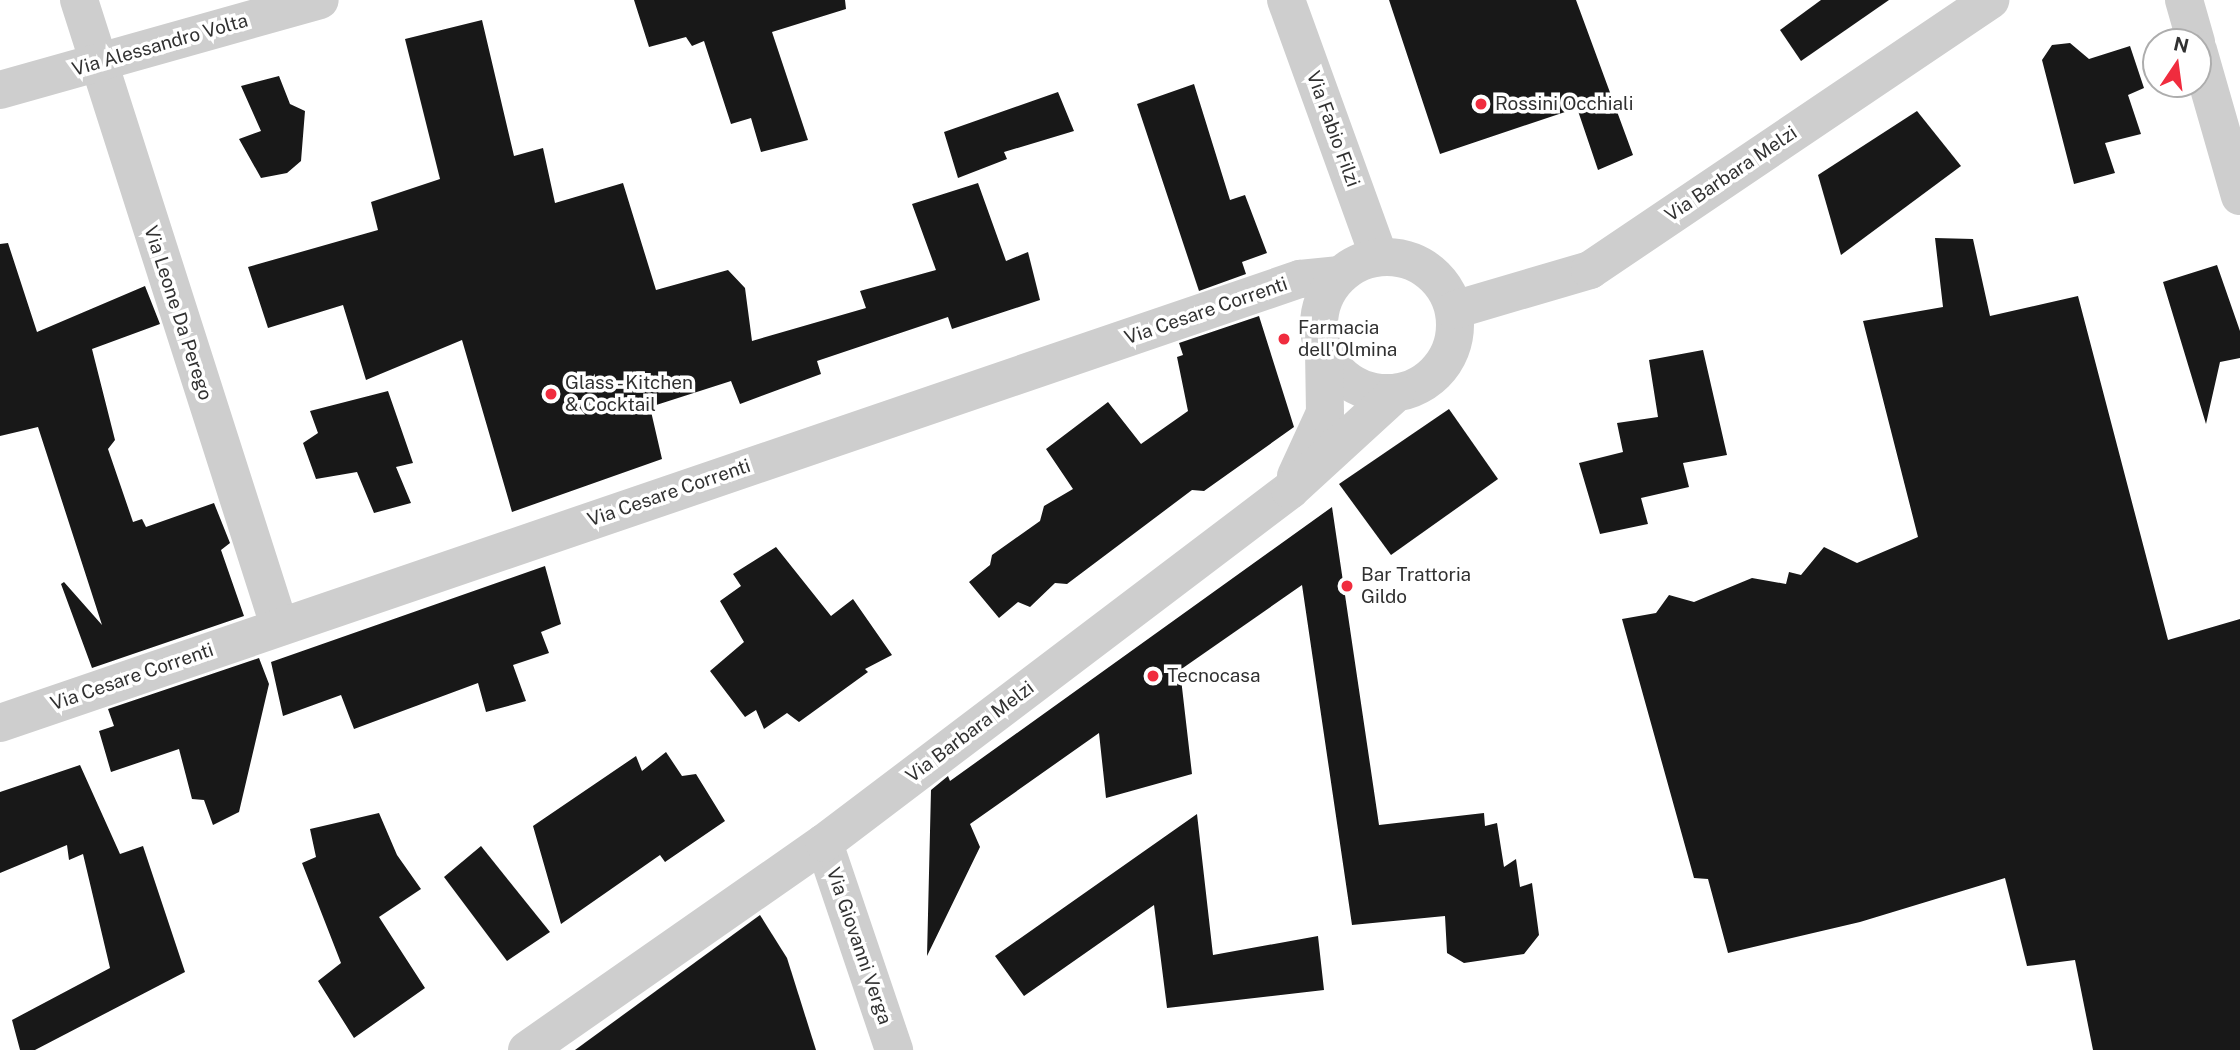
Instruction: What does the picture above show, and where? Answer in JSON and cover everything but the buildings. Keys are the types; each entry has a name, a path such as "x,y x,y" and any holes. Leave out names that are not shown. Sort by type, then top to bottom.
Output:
{"street":[{"name":"Via Leone Da Perego","path":"79,0 279,625"},
{"name":"Via Alessandro Volta","path":"0,90 320,0"},
{"name":"Via Fabio Filzi","path":"1286,0 1379,257"},
{"name":"Via Barbara Melzi","path":"527,1050 824,843 1290,489 1396,393 1422,385 1442,367 1454,339 1454,310 1590,270 1990,0"},
{"path":"2183,0 2192,28"},
{"path":"2212,98 2240,196"},
{"path":"1290,489 1325,413 1320,312 1340,275 1379,257 1418,264 1447,291 1454,310"},
{"name":"Via Cesare Correnti","path":"0,723 279,625 1300,279 1340,275"},
{"path":"1324,352 1337,372 1354,385 1396,393"},
{"name":"Via Giovanni Verga","path":"824,843 894,1050"}],"place":[{"name":"Rossini Occhiali","path":"1481,104"},
{"name":"Farmacia dell'Olmina","path":"1284,339"},
{"name":"Glass - Kitchen & Cocktail","path":"551,394"},
{"name":"Bar Trattoria Gildo","path":"1347,586"},
{"name":"Tecnocasa","path":"1153,676"}]}
